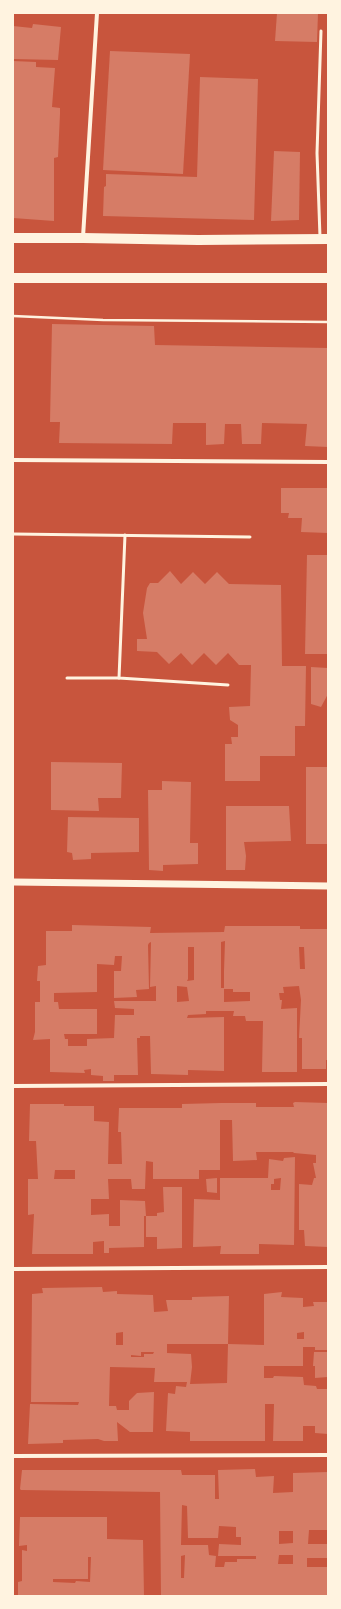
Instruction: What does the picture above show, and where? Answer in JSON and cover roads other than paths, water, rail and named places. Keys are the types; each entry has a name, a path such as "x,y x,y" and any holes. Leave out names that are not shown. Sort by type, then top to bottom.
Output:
{"main road":[{"path":"13,238 198,240 324,239"},
{"path":"13,278 328,278"}],"street":[{"path":"83,238 97,13"},
{"path":"13,460 328,462"},
{"path":"13,882 328,886"},
{"path":"13,1086 328,1084"},
{"path":"13,1269 328,1267"},
{"path":"13,1456 328,1456"}],"lane":[{"path":"321,31 317,153 324,239"},
{"path":"13,534 250,537"},
{"path":"119,678 125,535"},
{"path":"67,678 119,678 228,685"}]}
